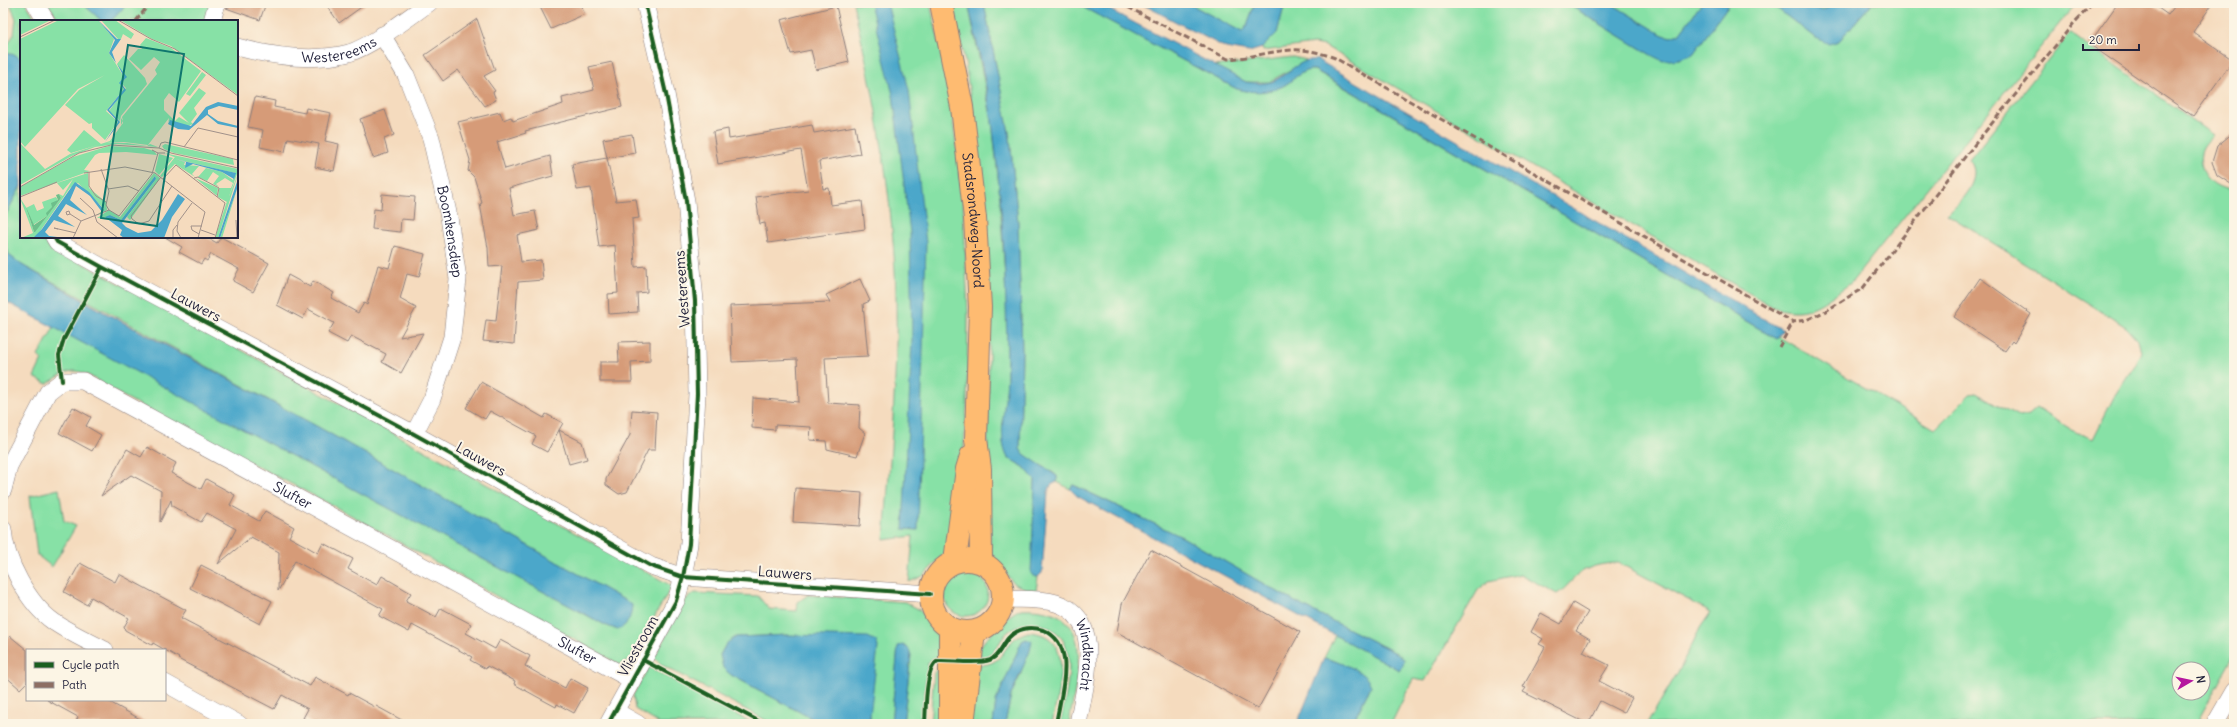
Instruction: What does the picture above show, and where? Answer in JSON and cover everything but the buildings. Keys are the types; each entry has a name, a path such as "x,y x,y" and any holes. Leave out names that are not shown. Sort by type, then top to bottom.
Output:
{"main road":[{"name":"Stadsrondweg-Noord","path":"941,3 962,107 975,218 980,307 976,439 980,469 981,562"},
{"name":"Stadsrondweg-Noord","path":"955,561 967,469 976,439"},
{"path":"968,559 981,562 994,571 1002,584 1004,599 999,614 989,626 974,632 963,632 950,629 940,621 933,609 930,594 934,580 942,568 955,561 968,559"},
{"path":"950,629 950,724"},
{"path":"964,724 974,632"}],"street":[{"path":"35,3 45,20"},
{"path":"212,20 217,3"},
{"name":"Westereems","path":"238,47 312,58 350,52 382,35 429,3"},
{"name":"Westereems","path":"645,3 666,94 686,201 695,301 697,394 689,544 683,577"},
{"name":"Boomkensdiep","path":"382,35 406,75 431,138 449,217 458,279 452,337 432,399 414,434"},
{"name":"Lauwers","path":"55,238 57,242 102,267 414,434 650,566 683,577 930,594"},
{"name":"Slufter","path":"3,490 9,466 48,392 62,381 83,381 632,680"},
{"path":"3,529 13,568 30,597 53,621 103,649"},
{"name":"Vliestroom","path":"612,718 676,601 683,577"},
{"name":"Windkracht","path":"1004,599 1044,600 1058,604 1069,610 1079,620 1086,633 1089,655 1078,724"},
{"path":"166,684 239,724"},
{"path":"2215,724 2234,691"},
{"path":"612,718 638,724"}],"green space":[{"path":"10,3 26,3 36,20 20,20 20,59 16,55 3,53 14,34 16,19"},
{"path":"47,3 82,3 101,20 59,20"},
{"path":"128,3 215,3 208,20 112,20"},
{"path":"853,3 930,3 948,82 963,198 968,314 967,406 962,473 947,551 923,576 909,582 913,536 884,540 896,356 896,295 894,258 882,148 869,75"},
{"path":"952,3 968,3 992,121 999,187 1007,310 1007,388 1003,443 1008,458 1024,467 1035,480 1033,576 1038,577 1036,590 1027,589 1014,584 991,554 987,462 990,307 982,180 965,61"},
{"path":"984,3 1075,3 1237,89 1265,91 1276,89 1285,85 1305,71 1314,70 1777,339 1779,337 1935,429 1970,394 1976,393 2020,417 2029,415 2037,408 2072,430 2093,439 2115,395 2134,366 2141,352 2138,340 2126,327 1947,214 1963,197 1972,182 1974,174 1973,167 1969,160 2070,33 2213,135 2202,150 2200,160 2202,167 2205,174 2214,184 2227,189 2234,189 2234,655 2211,697 2211,661 2171,661 2171,701 2209,701 2196,724 1647,724 1681,667 1700,628 1711,612 1619,563 1609,563 1583,571 1557,594 1520,574 1489,581 1478,590 1425,681 1413,679 1391,724 1352,724 1371,686 1335,661 1324,658 1335,635 1399,670 1403,665 1404,659 1398,654 1297,603 1184,538 1078,487 1073,485 1070,489 1057,482 1057,476 1053,472 1032,460 1020,449 1022,351 1018,223 1010,138"},
{"path":"1188,3 1255,3 1247,26 1242,32"},
{"path":"1285,3 1566,3 1651,55 1693,54 1730,3 1770,3 1814,37 1839,41 1872,3 2076,3 1851,283 1815,307 1796,311 1773,307 1325,46 1314,44 1263,51 1262,48 1277,33"},
{"path":"1610,3 1702,3 1679,34 1671,37 1663,35"},
{"path":"1808,3 1833,3 1828,8 1821,10"},
{"path":"1293,57 1307,60 1269,82 1246,82 1214,66"},
{"path":"20,188 20,238 39,238 672,586 630,660 620,665 347,513 119,394 86,374 76,371 68,372 47,384 34,377 42,360 38,356 54,327 605,625 618,630 626,601 320,428 22,265 9,255 4,237 5,216"},
{"path":"59,489 64,521 76,526 52,567 37,555 30,496"},
{"path":"962,572 970,572 982,578 988,590 988,598 982,610 970,616 962,616 950,610 944,598 944,590 950,578"},
{"path":"695,593 758,596 769,609 797,611 798,602 808,595 905,602 920,610 939,636 944,656 934,658 928,663 921,724 903,724 911,655 898,647 891,724 869,724 871,717 790,635 736,637 726,644 720,655 731,675 822,724 773,724 662,665 654,658 683,604 687,598"},
{"path":"1021,609 1046,611 1063,619 1073,631 1078,646 1078,664 1069,724 1060,724 1068,682 1068,653 1063,641 1055,631 1037,624 1021,625 1009,631 991,654 982,657 978,650 997,627 1009,616"},
{"path":"1028,632 1044,635 1054,643 1059,654 1061,667 1060,682 1052,724 1005,724 1011,695 1021,674 1026,639 1022,641 996,701 993,724 970,724 976,665 994,662 1012,641"},
{"path":"940,665 944,724 930,724 934,673"},
{"path":"649,667 754,724 660,724 635,709 633,695"},
{"path":"2234,707 2234,724 2225,724"}],"water":[{"path":"82,3 128,3 112,20 101,20"},
{"path":"870,3 887,3 909,90 926,243 918,530 903,529 912,341 910,233 893,95"},
{"path":"968,3 984,3 1010,138 1018,223 1022,351 1020,449 1024,454 1057,476 1057,482 1051,485 1048,492 1042,573 1038,577 1033,576 1031,573 1035,480 1024,467 1008,458 1003,440 1002,429 1007,375 1002,217 992,122"},
{"path":"1075,3 1097,3 1246,82 1271,82 1305,61 1318,60 1783,330 1777,339 1315,70 1305,71 1285,85 1270,90 1254,92 1237,89"},
{"path":"1140,3 1188,3 1242,32 1247,25 1255,3 1285,3 1277,33 1262,48 1249,52 1226,48"},
{"path":"1566,3 1610,3 1663,35 1671,37 1679,34 1702,3 1730,3 1693,54 1679,59 1663,61"},
{"path":"1770,3 1808,3 1821,10 1828,8 1833,3 1872,3 1839,41 1829,44 1814,37"},
{"path":"3,53 16,55 20,59 20,188 5,216 4,237 9,255 22,265 102,311 320,428 626,601 632,605 630,617 627,623 618,630 605,625 3,300"},
{"path":"1073,485 1184,538 1297,603 1398,654 1404,659 1403,665 1399,670 1077,496 1070,489"},
{"path":"790,635 868,637 876,641 878,647 869,724 822,724 731,675 723,668 720,655 726,644 736,637"},
{"path":"1026,639 1032,641 1030,651 1011,695 1005,724 993,724 996,701 1022,641"},
{"path":"903,645 909,649 911,655 903,724 891,724 898,646"},
{"path":"1324,658 1344,664 1358,671 1364,675 1371,686 1352,724 1297,724"}],"marked path":[{"path":"137,20 150,3"},
{"path":"1120,3 1228,59 1298,50 1324,54 1335,58 1793,322 1806,320 1824,312 1863,288 1975,144 2074,23 2093,3"},
{"path":"1779,347 1793,322"}],"cycle path":[{"path":"608,724 676,601 683,577 689,544 697,394 695,301 686,201 666,94 645,3"},
{"path":"55,238 57,242 102,267 414,434 651,566 683,577 930,594"},
{"path":"62,381 59,355 64,339 102,267"},
{"path":"925,724 928,680 934,665 938,661 978,662 990,660 994,658 1008,638 1016,632 1026,628 1043,630 1054,637 1061,647 1064,659 1064,672 1056,724"},
{"path":"643,660 764,724"}]}
